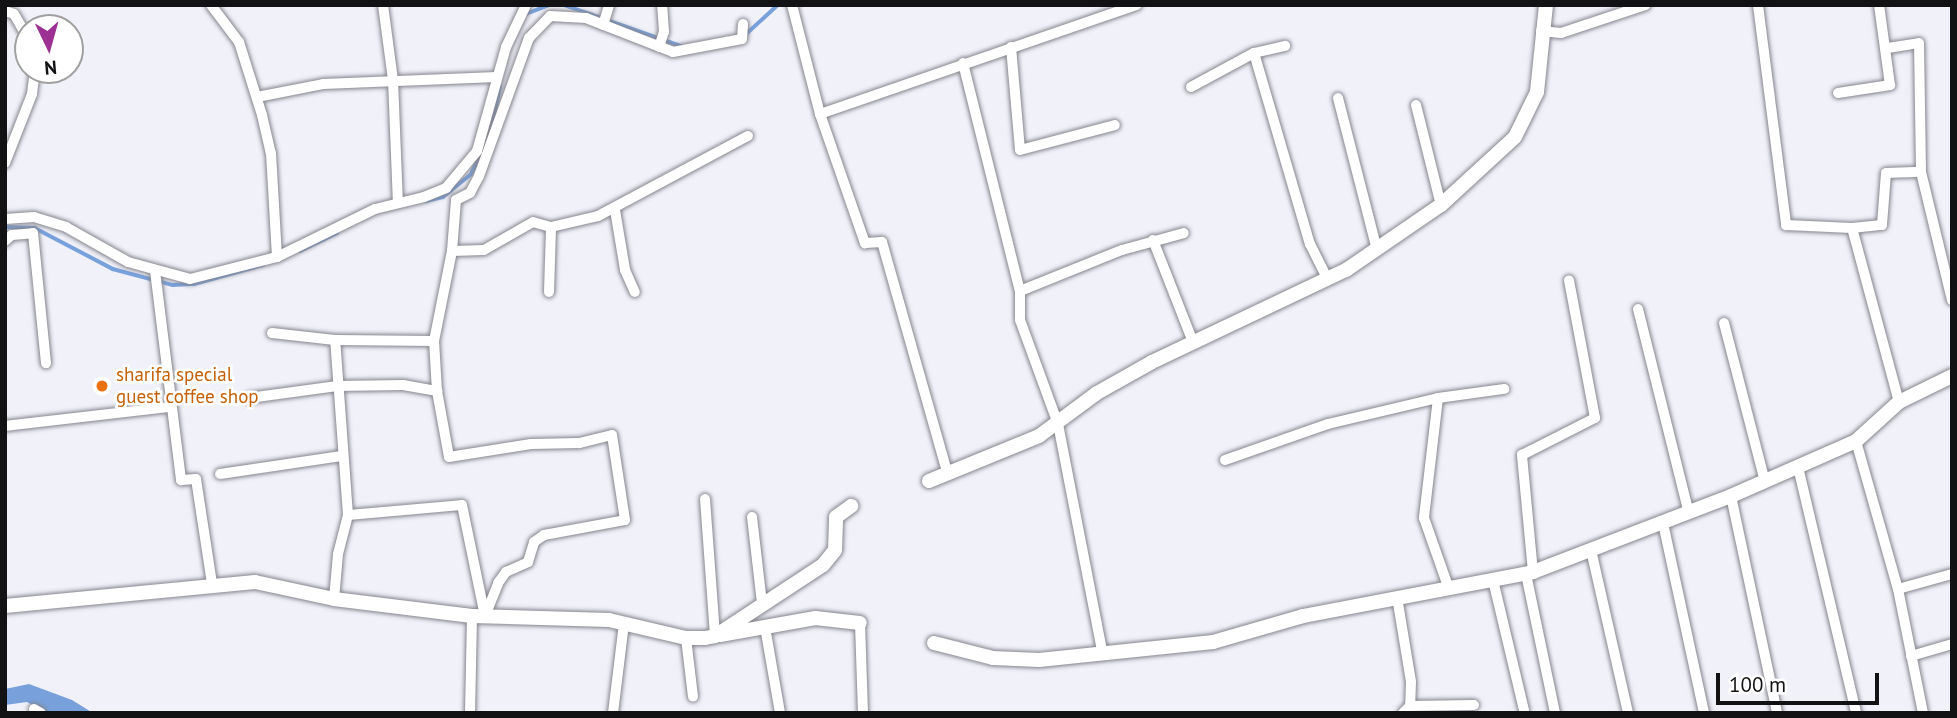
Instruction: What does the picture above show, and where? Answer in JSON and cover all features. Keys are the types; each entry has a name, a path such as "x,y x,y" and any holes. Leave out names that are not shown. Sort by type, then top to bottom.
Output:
{"street":[{"path":"211,5 239,42 257,97 271,153 277,257"},
{"path":"383,5 393,80 398,203"},
{"path":"659,47 664,32 662,5"},
{"path":"792,5 820,114 865,243 882,242 948,475"},
{"path":"820,114 1137,5"},
{"path":"929,481 1039,436 1097,393 1193,342 1328,279 1377,250 1441,205 1515,137 1537,92 1541,31 1546,5"},
{"path":"1541,31 1561,33 1645,5"},
{"path":"1758,5 1786,225 1852,228 1882,225 1886,173 1921,172"},
{"path":"1838,93 1890,85 1888,48 1879,5"},
{"path":"603,25 609,8"},
{"path":"524,10 534,24"},
{"path":"5,219 34,217 66,227 128,261 190,279 277,257 375,209 446,188 462,173 477,151 497,77 524,10"},
{"path":"478,616 506,572 528,562 534,542 544,535 625,520 612,435 579,443 531,444 449,457 437,391 434,341 453,251 456,200 470,193 479,176 534,24 550,16 569,14 659,47 688,51 742,39 743,24"},
{"path":"1888,48 1919,43 1921,172 1952,300"},
{"path":"1191,88 1254,53 1285,46"},
{"path":"1011,47 1020,150 1115,125"},
{"path":"1254,53 1310,244 1328,279"},
{"path":"962,63 1020,291 1020,320 1058,424 1102,650"},
{"path":"257,97 323,84 497,77"},
{"path":"5,163 32,94 33,84"},
{"path":"1338,97 1377,250"},
{"path":"1416,105 1441,205"},
{"path":"453,251 484,250 533,222 551,227 615,210 748,136"},
{"path":"615,210 625,270 635,292"},
{"path":"549,292 551,227"},
{"path":"1852,228 1899,402"},
{"path":"5,241 12,235 33,233 46,363"},
{"path":"1020,291 1153,240 1184,233"},
{"path":"1153,240 1193,342"},
{"path":"155,271 181,480 196,479 212,583"},
{"path":"1555,713 1530,573 1522,455 1595,418 1569,280"},
{"path":"1637,309 1689,513"},
{"path":"1724,323 1764,478"},
{"path":"272,333 335,340 434,341"},
{"path":"334,599 338,554 348,515 335,340"},
{"path":"934,643 993,658 1023,659 1213,642 1269,623 1530,573 1731,496 1764,478 1798,467 1856,441 1899,402 1952,376"},
{"path":"249,398 337,386 403,385 437,391"},
{"path":"1225,460 1328,424 1438,398 1504,389"},
{"path":"1438,398 1424,518 1449,589"},
{"path":"5,426 170,407"},
{"path":"1856,441 1898,589 1923,713"},
{"path":"220,474 342,456"},
{"path":"1798,467 1856,713"},
{"path":"1731,496 1777,713"},
{"path":"705,499 715,636"},
{"path":"348,515 462,505 478,616 470,713"},
{"path":"715,636 823,565 835,550 836,517 851,506"},
{"path":"752,517 762,603"},
{"path":"1663,523 1704,713"},
{"path":"1591,550 1628,713"},
{"path":"1898,589 1952,574"},
{"path":"1493,580 1524,710"},
{"path":"5,606 212,583 278,584 334,599 478,616 624,623 686,638 715,636 816,618 860,623 863,713"},
{"path":"1398,597 1411,682 1409,709 1474,705"},
{"path":"613,713 624,623"},
{"path":"765,627 780,713"},
{"path":"686,638 693,697"},
{"path":"1911,656 1952,644"}],"water":[{"path":"29,684 72,700 93,713 46,713 27,702 5,705 5,689"}],"waterway":[{"path":"526,14 549,5"},
{"path":"564,5 681,46"},
{"path":"744,36 778,5"},
{"path":"490,134 500,87"},
{"path":"426,201 443,197 471,174 486,144"},
{"path":"5,227 35,228 113,269 173,285 194,284 263,265"},
{"path":"300,251 337,233"}],"place":[{"name":"sharifa special guest coffee shop","path":"102,386"}]}
